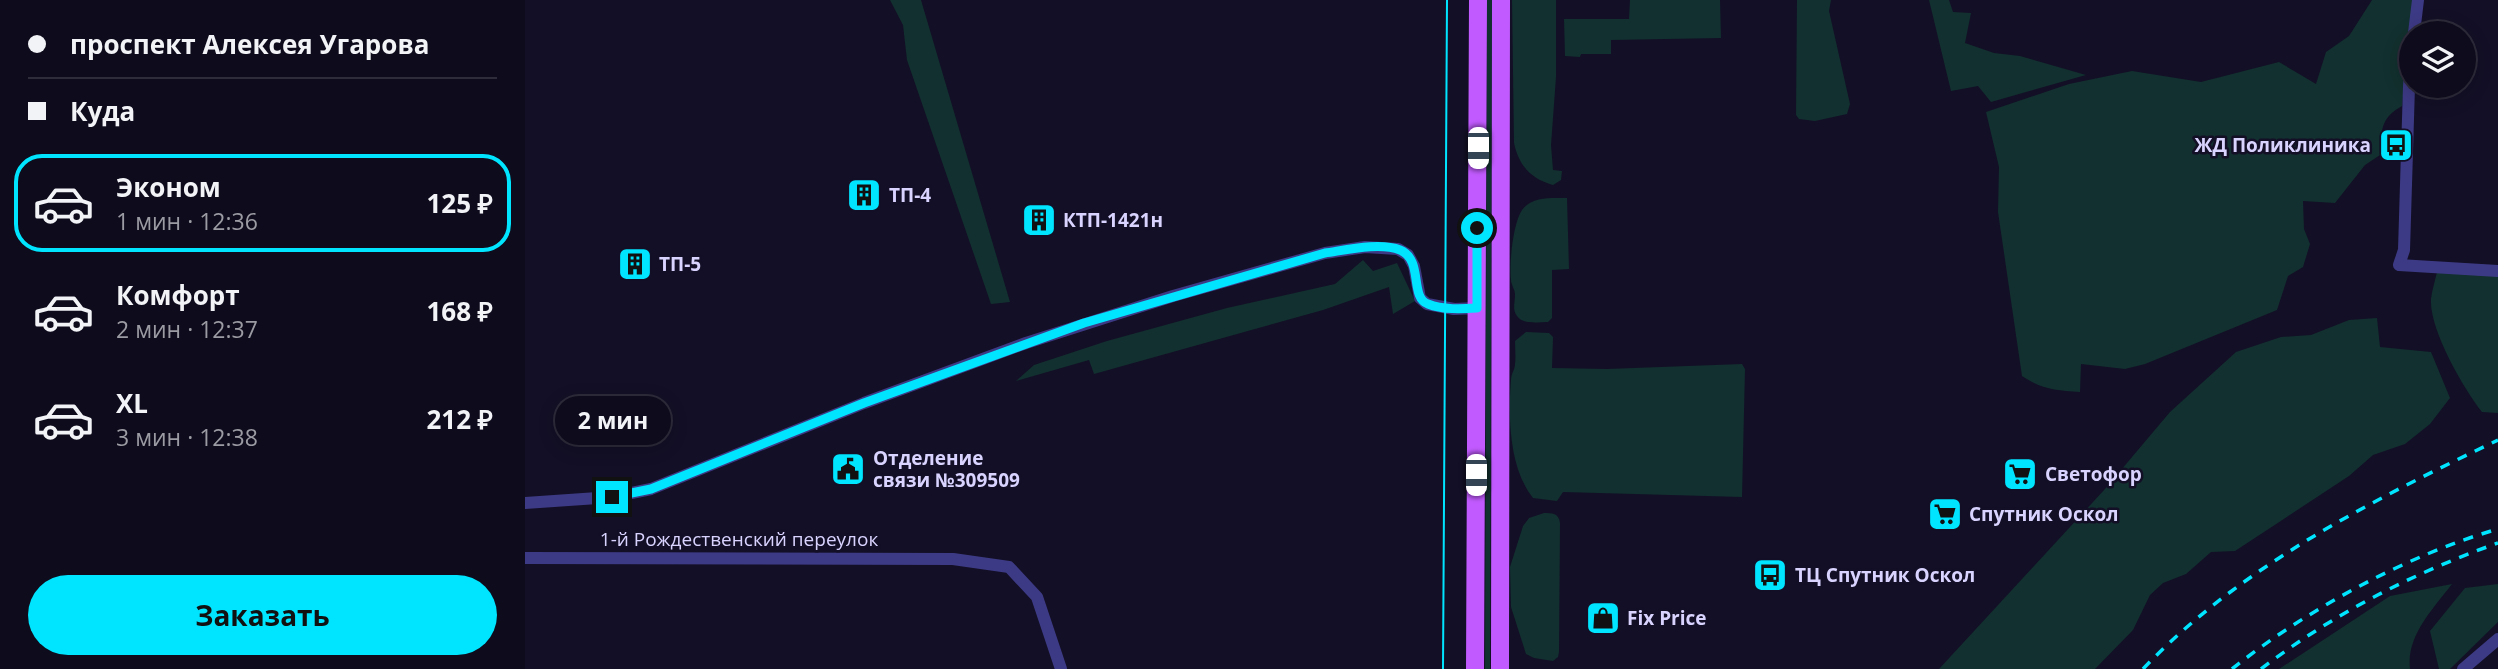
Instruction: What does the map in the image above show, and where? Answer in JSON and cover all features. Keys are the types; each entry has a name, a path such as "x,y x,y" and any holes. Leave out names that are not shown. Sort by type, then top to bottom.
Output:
{"main road":[{"path":"1475,669 1478,0"},
{"path":"1500,669 1501,0"}],"street":[{"path":"2415,21 2418,0"},
{"path":"2409,98 2405,238 2399,265 2498,271"},
{"path":"525,502 612,497 651,489 864,403 1026,343 1109,315 1325,253 1365,247 1398,249 1408,254 1414,266 1420,298 1427,304 1454,309 1477,308"},
{"name":"1-й Рождественский переулок","path":"525,558 953,559 1009,567 1037,597 1061,669"},
{"path":"2463,669 2498,639"}],"green space":[{"path":"890,0 921,0 1010,302 991,304 907,60 903,25"},
{"path":"1487,0 1492,0 1490,669 1485,669"},
{"path":"1512,0 1556,0 1556,77 1551,145 1553,170 1562,171 1561,180 1553,185 1538,179 1527,170 1514,143"},
{"path":"1630,0 1720,0 1721,38 1611,40 1611,54 1565,56 1564,19 1629,19"},
{"path":"1797,0 1831,0 1829,11 1850,104 1847,114 1815,121 1799,119 1796,115"},
{"path":"1929,0 1949,0 1953,12 1971,13 1965,43 1994,53 2020,56 2086,75 1991,102 1978,86 1951,91"},
{"path":"2372,0 2413,0 2411,21 2399,21 2399,98 2403,98 2402,106 2385,121 2380,155 2365,165 2335,203 2303,201 2304,229 2310,244 2303,267 2288,276 2277,310 2145,364 2125,369 2081,364 2080,392 2043,387 2022,376 1998,212 1999,167 1986,112 2069,84 2132,71 2201,82 2279,62 2316,84 2326,52 2349,36"},
{"path":"1567,198 1569,269 1552,270 1552,318 1548,322 1523,321 1515,311 1515,293 1511,282 1512,244 1516,224 1522,210 1531,202"},
{"path":"1363,260 1373,271 1397,263 1415,301 1393,314 1389,287 1323,310 1094,374 1089,360 1016,381 1034,365 1107,341 1227,308 1335,284"},
{"path":"2437,272 2498,276 2498,413 2482,412 2457,374 2441,342 2435,326 2431,299"},
{"path":"2377,318 2380,347 2431,352 2450,398 2430,424 2405,444 2373,455 2349,476 2235,551 2211,552 2186,574 2163,583 2150,595 2133,630 2095,669 1939,669 2105,489 2170,412 2236,352 2281,337 2311,335 2349,320"},
{"path":"1526,332 1549,333 1553,337 1552,368 1607,369 1742,364 1745,369 1742,497 1563,492 1557,501 1533,498 1519,472 1510,426 1515,341"},
{"path":"1544,513 1557,515 1560,523 1559,652 1553,661 1526,654 1511,607 1510,567 1523,526 1529,518"},
{"path":"2452,584 2429,613 2417,634 2412,645 2410,669 2279,669 2390,596"},
{"path":"2498,584 2498,622 2450,669 2439,669 2430,631 2465,588"}],"tram line":[{"path":"1443,669 1447,0"}],"railway":[{"path":"2143,669 2181,632 2265,567 2356,512 2498,440"},
{"path":"2232,669 2292,626 2393,569 2463,540 2498,529"},
{"path":"2261,669 2316,630 2375,597 2435,568 2498,543"}],"place":[{"name":"ЖД Поликлиника","path":"2396,145"},
{"name":"ТП-4","path":"864,195"},
{"name":"КТП-1421н","path":"1039,220"},
{"name":"ТП-5","path":"635,264"},
{"name":"Отделение связи №309509","path":"848,469"},
{"name":"Светофор","path":"2020,474"},
{"name":"Спутник Оскол","path":"1945,514"},
{"name":"ТЦ Спутник Оскол","path":"1770,575"},
{"name":"Fix Price","path":"1603,618"}],"route":[{"path":"612,497 651,489 864,403 1084,323 1325,253 1365,247 1398,249 1408,254 1414,266 1420,298 1427,304 1454,309 1477,308 1477,228"}]}
